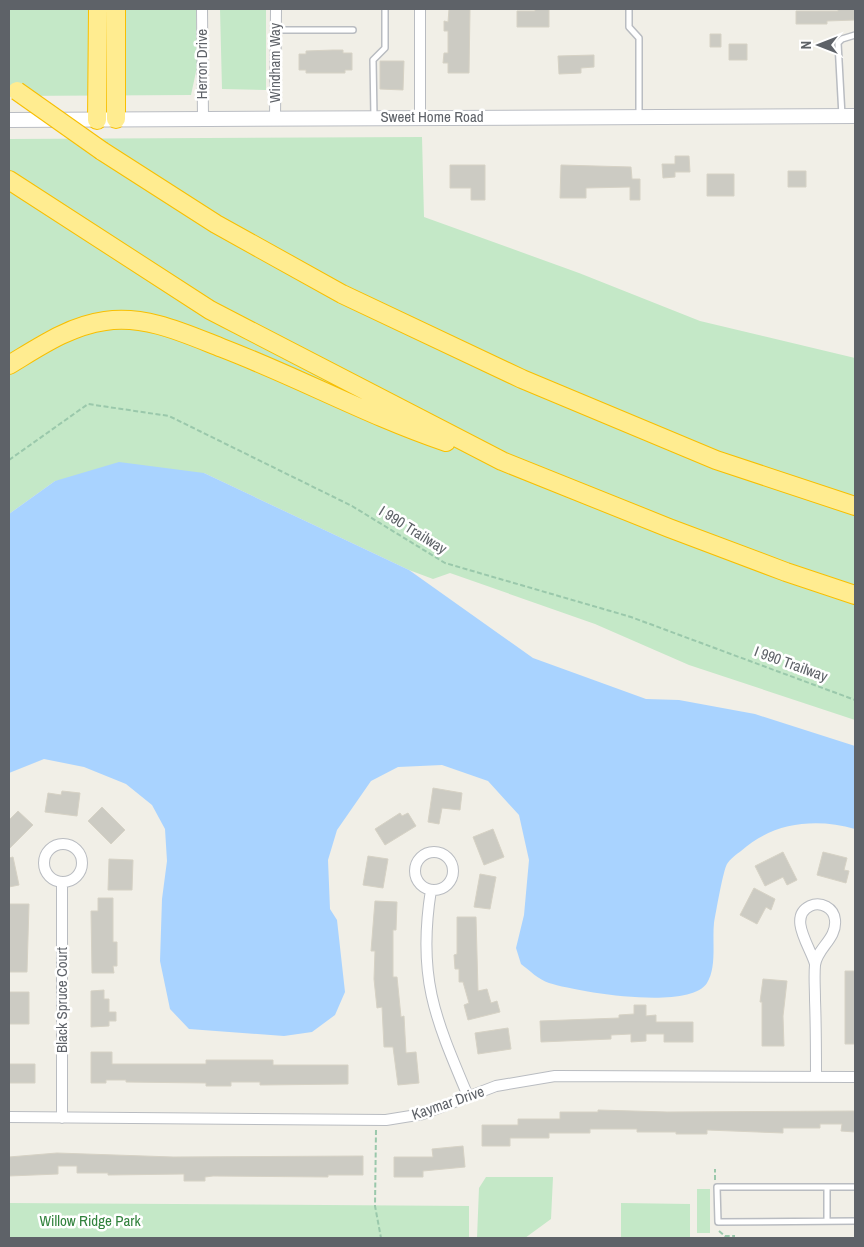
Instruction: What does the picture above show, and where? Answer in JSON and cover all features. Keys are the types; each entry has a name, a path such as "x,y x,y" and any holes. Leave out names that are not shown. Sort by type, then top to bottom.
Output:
{"highway":[{"path":"97,120 98,9"},
{"path":"116,9 116,119"},
{"path":"12,86 102,151 216,224 342,294 495,366 716,460 855,506"},
{"path":"9,180 210,310 502,462"},
{"path":"9,365 74,329 90,324 119,320 169,327 253,359 405,428 502,462 786,572 855,595"}],"main road":[{"name":"Sweet Home Road","path":"9,120 420,116 849,116"}],"street":[{"name":"Herron Drive","path":"202,9 203,119"},
{"name":"Windham Way","path":"275,118 276,9"},
{"path":"420,9 420,116"},
{"name":"Black Spruce Court","path":"62,883 62,1118"},
{"path":"431,890 425,928 428,979 440,1029 468,1096"},
{"path":"815,964 832,936 835,924 835,918 829,908 818,904 812,905 803,912 800,923 815,964 816,1076"},
{"name":"Kaymar Drive","path":"9,1117 376,1120 423,1114 468,1096 525,1079 555,1076 855,1077"}],"lane":[{"path":"374,117 374,60 385,48 385,9"},
{"path":"629,9 629,27 639,38 639,116"},
{"path":"276,30 352,30"},
{"path":"849,116 838,43 842,39 855,35"},
{"path":"855,1187 717,1187 718,1222 855,1221"},
{"path":"827,1187 827,1221"}],"path":[{"name":"I 990 Trailway","path":"9,460 88,404 169,416 352,506 445,563 631,617 855,700"},
{"path":"376,1120 375,1206 381,1238"}],"green space":[{"path":"9,9 196,9 197,67 191,95 9,96"},
{"path":"220,9 266,9 266,90 222,89"},
{"path":"422,137 424,217 579,273 700,321 855,358 855,720 689,665 595,624 450,573 433,579 409,570 204,473 55,481 9,514 9,139"},
{"path":"486,1177 553,1177 551,1219 525,1238 477,1238 479,1188"},
{"path":"697,1189 710,1189 710,1233 697,1233"},
{"name":"Willow Ridge Park","path":"9,1203 469,1206 469,1238 9,1238"},
{"path":"621,1203 690,1204 690,1238 621,1238"}],"water":[{"path":"119,462 204,473 409,570 533,658 646,699 679,700 755,714 855,746 855,829 810,823 781,828 753,841 730,860 724,875 714,923 714,954 710,977 707,983 696,991 679,996 657,998 583,991 545,982 521,964 516,948 524,915 529,860 519,815 488,781 442,765 398,767 371,781 337,830 328,860 330,909 337,920 345,992 335,1015 312,1032 284,1036 189,1029 170,1009 160,961 162,899 167,861 165,829 152,805 126,784 84,767 44,759 9,773 9,514 55,481"}],"building":[{"path":"449,9 470,9 469,73 448,73 448,63 443,63 444,53 448,53 448,31 444,31 444,21 448,22"},
{"path":"535,9 549,9 549,27 517,27 517,11 535,11"},
{"path":"838,9 855,9 855,20 827,21 827,24 796,24 796,11 838,11"},
{"path":"710,34 721,34 721,47 710,47"},
{"path":"729,44 747,44 747,60 729,60"},
{"path":"343,50 343,53 352,53 352,70 345,70 345,73 306,73 306,70 299,70 299,54 306,54 306,51"},
{"path":"594,55 594,67 581,68 581,73 559,74 558,56"},
{"path":"380,61 404,61 403,90 380,89"},
{"path":"675,156 689,156 690,172 675,172 675,177 663,178 662,164 675,164"},
{"path":"450,165 485,165 485,200 471,200 471,188 450,188"},
{"path":"561,165 631,167 632,179 640,179 640,200 630,200 630,187 586,188 586,198 560,198"},
{"path":"788,171 806,171 806,187 788,187"},
{"path":"707,174 734,174 734,196 707,196"},
{"path":"433,788 462,793 460,810 442,808 439,824 428,822"},
{"path":"62,791 80,793 77,816 45,812 48,793 61,795"},
{"path":"102,807 125,830 111,844 88,821"},
{"path":"18,811 33,825 9,849 9,820"},
{"path":"400,813 402,816 408,813 416,826 385,845 375,829"},
{"path":"493,829 504,857 484,865 473,837"},
{"path":"783,852 797,880 787,885 783,877 765,886 755,866"},
{"path":"823,852 847,858 844,870 849,871 846,883 817,875"},
{"path":"368,856 388,859 383,888 363,885"},
{"path":"13,857 19,885 9,887 9,858"},
{"path":"109,859 133,860 132,890 108,890"},
{"path":"480,874 496,877 490,909 474,907"},
{"path":"754,888 775,899 771,910 766,907 757,924 740,915"},
{"path":"98,898 113,898 113,942 117,942 117,966 113,966 114,973 92,973 91,911 98,911"},
{"path":"375,901 397,902 396,930 393,930 393,977 397,977 401,1017 404,1016 406,1053 416,1052 419,1083 398,1085 393,1047 384,1047 382,1007 377,1008 374,979 375,951 371,951"},
{"path":"9,904 29,904 27,972 9,972"},
{"path":"457,917 476,917 478,991 487,989 491,1003 497,1001 500,1012 468,1020 464,1005 469,1003 463,982 459,982 459,969 455,969 454,955 457,954"},
{"path":"845,971 855,971 855,1044 845,1044"},
{"path":"763,979 787,981 783,1016 784,1046 762,1046 762,1002 760,1002"},
{"path":"104,990 104,999 109,999 109,1012 116,1012 116,1021 109,1021 109,1026 91,1027 91,991"},
{"path":"9,992 29,992 29,1024 9,1024"},
{"path":"634,1005 646,1005 646,1016 656,1015 656,1022 693,1022 693,1042 664,1042 664,1034 646,1034 646,1041 631,1042 631,1034 611,1035 611,1039 541,1042 540,1021 619,1018 619,1015 634,1014"},
{"path":"508,1028 511,1049 478,1054 475,1033"},
{"path":"91,1052 112,1052 112,1064 206,1064 206,1060 273,1060 273,1065 348,1065 348,1084 260,1085 260,1082 231,1082 231,1086 206,1086 206,1083 126,1082 126,1080 106,1080 106,1083 91,1083"},
{"path":"9,1064 35,1064 35,1083 9,1083"},
{"path":"598,1110 667,1112 855,1111 855,1132 841,1131 842,1124 820,1124 820,1128 783,1128 783,1133 707,1130 707,1134 676,1134 676,1132 637,1132 637,1129 590,1129 590,1133 549,1133 549,1138 510,1138 510,1146 482,1146 482,1125 518,1125 518,1119 560,1119 560,1112 598,1112"},
{"path":"463,1146 465,1167 423,1171 423,1177 394,1177 394,1157 433,1157 432,1149"},
{"path":"57,1153 173,1157 363,1156 363,1175 328,1175 328,1177 213,1176 205,1177 205,1181 184,1181 184,1174 108,1175 108,1173 77,1173 77,1166 58,1166 58,1174 9,1176 9,1157"}]}
